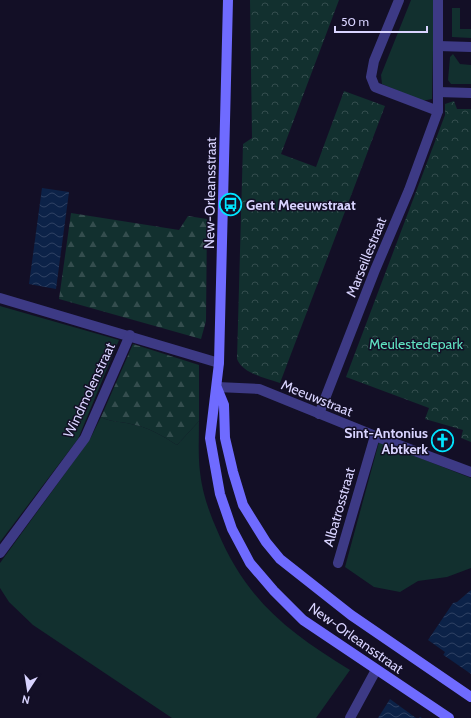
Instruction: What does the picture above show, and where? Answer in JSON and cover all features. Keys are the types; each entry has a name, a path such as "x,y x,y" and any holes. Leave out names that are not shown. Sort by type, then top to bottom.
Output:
{"main road":[{"name":"New-Orleansstraat","path":"228,0 219,363 210,438 220,494 232,529 247,556 274,591 303,620 449,718"},
{"name":"New-Orleansstraat","path":"217,388 224,405 225,438 243,505 266,542 280,559 296,573 411,657 471,697"}],"street":[{"path":"399,0 374,61 371,77 375,87 438,111"},
{"name":"Marseillestraat","path":"319,414 375,270 409,190 438,111 438,0"},
{"path":"438,46 471,47"},
{"path":"438,92 471,93"},
{"path":"0,298 130,335 219,363"},
{"name":"Windmolenstraat","path":"0,553 85,438 130,335"},
{"name":"Meeuwstraat","path":"217,388 259,389 375,436 471,472"},
{"name":"Albatrosstraat","path":"338,563 375,436"},
{"path":"350,718 376,670"}],"green space":[{"path":"250,0 339,0 281,154 316,167 344,91 385,106 280,383 250,372 240,364 237,359 243,144 252,138"},
{"path":"411,0 434,0 432,99 422,101 382,84 381,75"},
{"path":"452,8 460,8 460,29 471,29 471,38 452,37"},
{"path":"453,54 460,64 471,65 471,84 451,84 448,80 450,57"},
{"name":"Meulestedepark","path":"454,101 457,109 471,109 471,442 461,438 463,430 425,419 429,408 346,377 445,115 445,104"},
{"path":"71,213 179,230 188,216 207,219 206,321 201,339 59,299"},
{"path":"0,306 119,340 78,439 0,542"},
{"path":"133,344 199,365 199,421 177,445 161,435 143,427 101,417"},
{"path":"101,417 143,427 161,435 177,445 199,421 199,466 204,494 228,555 255,595 271,612 307,642 350,670 316,718 172,718 33,625 9,602 0,588 0,563 90,439"},
{"path":"379,442 471,478 471,568 447,577 418,581 400,592 374,587 345,567"}],"water":[{"path":"42,188 69,192 56,289 29,284"},
{"path":"471,590 471,708 464,718 419,718 453,667 441,659 445,652 428,640 453,603 457,602"},
{"path":"390,699 416,718 378,718"}],"pier":[{"path":"442,654 471,674 471,712 466,718 422,718 418,715 451,668 439,660"}],"place":[{"name":"Gent Meeuwstraat","path":"231,205"},
{"name":"Sint-Antonius Abtkerk","path":"443,441"}]}
